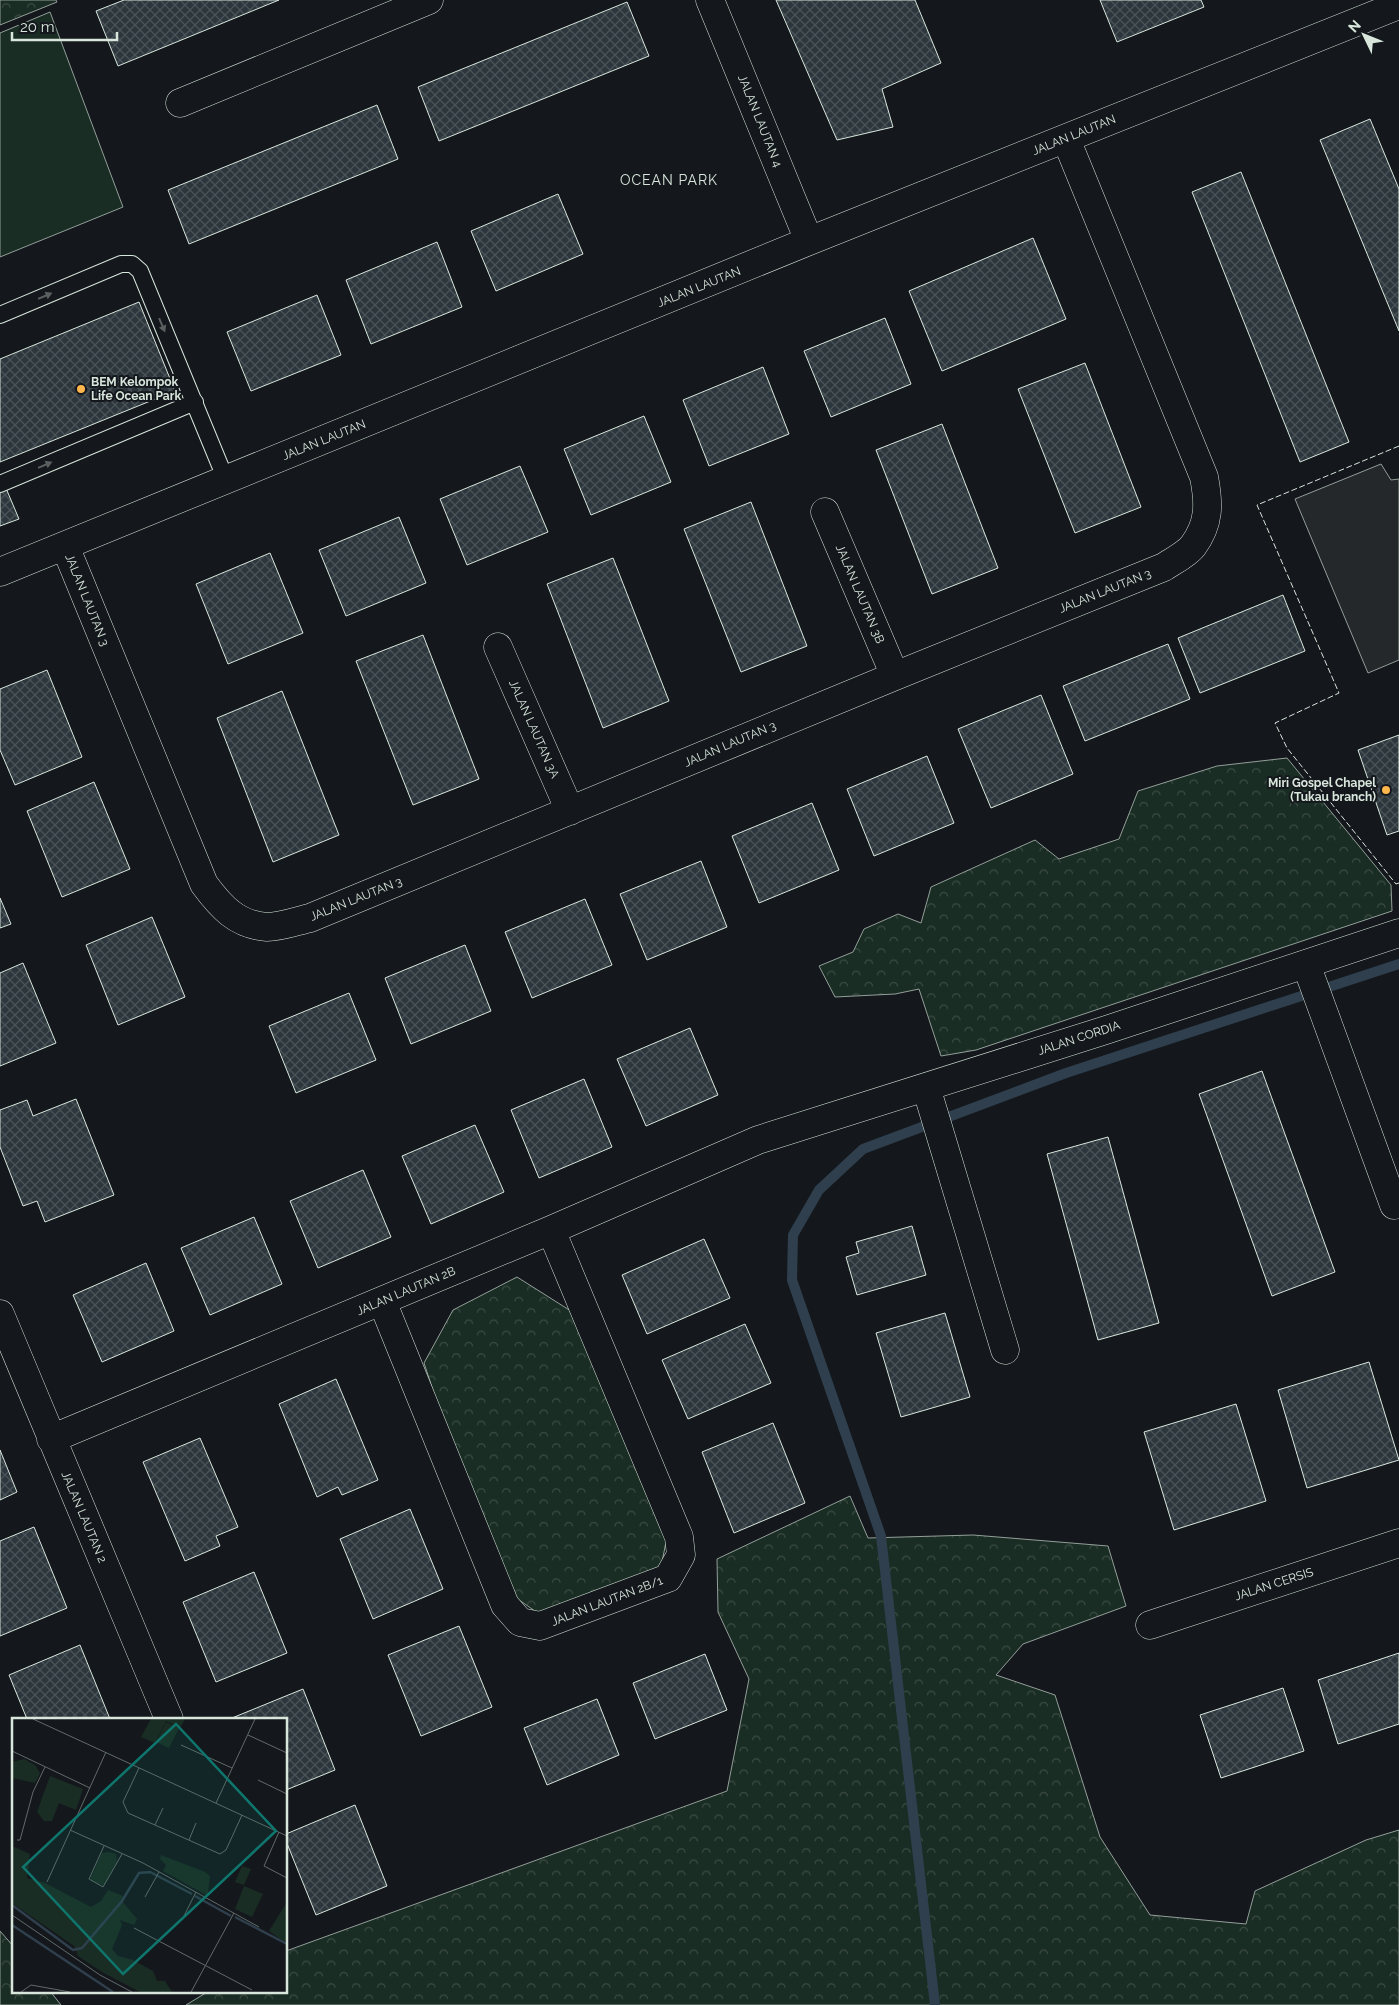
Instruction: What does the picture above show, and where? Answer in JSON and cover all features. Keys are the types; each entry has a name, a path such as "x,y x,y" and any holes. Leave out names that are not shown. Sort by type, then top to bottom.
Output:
{"street":[{"path":"180,103 429,0"},
{"name":"JALAN LAUTAN 4","path":"710,0 809,242"},
{"name":"JALAN LAUTAN","path":"0,572 1066,138 1399,6"},
{"name":"JALAN LAUTAN 3","path":"65,546 204,884 220,906 243,922 268,927 310,918 1164,567 1193,547 1208,516 1208,498 1204,477 1066,138"},
{"name":"JALAN LAUTAN 3B","path":"825,512 895,676"},
{"name":"JALAN LAUTAN 3A","path":"498,647 570,811"},
{"name":"JALAN CORDIA","path":"758,1140 929,1096 1309,971 1399,933"},
{"path":"1309,971 1394,1205"},
{"path":"929,1096 1005,1350"},
{"name":"JALAN LAUTAN 2B","path":"51,1439 551,1230 758,1140"},
{"name":"JALAN LAUTAN 2B/1","path":"382,1301 505,1605 520,1622 540,1626 668,1578 681,1555 679,1537 551,1230"},
{"name":"JALAN LAUTAN 2","path":"0,1314 169,1718"},
{"name":"JALAN CERSIS","path":"1150,1624 1399,1542"}],"lane":[{"path":"0,315 120,264 132,264 140,271 226,480"},
{"path":"0,484 195,402"}],"green space":[{"path":"0,0 56,0 57,2 0,25"},
{"path":"50,12 123,207 0,257 0,33"},
{"path":"1287,758 1391,885 1392,911 976,1050 941,1056 919,989 895,994 835,997 819,966 853,952 864,929 898,914 921,923 931,887 1035,840 1059,859 1119,839 1138,791 1217,766"},
{"path":"517,1277 574,1313 668,1532 661,1567 542,1616 512,1595 451,1445 424,1363 453,1310"},
{"path":"850,1496 868,1538 973,1535 1108,1546 1126,1606 1023,1644 996,1675 1055,1695 1100,1837 1150,1915 1246,1924 1255,1891 1366,1840 1399,1830 1399,2005 186,2005 207,1992 288,1992 288,1950 727,1791 749,1679 718,1612 717,1559"},
{"path":"0,1931 12,1945 12,1992 51,1992 61,2005 0,2005"}],"shaded area":[{"path":"1381,464 1391,480 1399,479 1399,660 1368,673 1295,499"}],"building":[{"path":"124,0 279,0 118,66 96,11"},
{"path":"776,0 915,0 941,63 882,89 893,127 837,140"},
{"path":"1100,0 1201,0 1204,7 1117,42"},
{"path":"627,2 649,56 439,141 418,87"},
{"path":"377,105 398,159 189,244 168,190"},
{"path":"1370,119 1399,189 1399,331 1320,140"},
{"path":"1241,172 1349,442 1300,462 1192,192"},
{"path":"558,194 583,254 496,291 471,231"},
{"path":"1033,238 1066,319 942,371 909,291"},
{"path":"437,242 462,307 371,344 346,280"},
{"path":"317,295 341,355 251,391 227,332"},
{"path":"139,302 175,391 0,462 0,359"},
{"path":"885,318 911,384 831,417 804,351"},
{"path":"1085,363 1141,507 1075,533 1018,389"},
{"path":"763,367 789,434 709,466 683,400"},
{"path":"644,416 671,482 591,515 564,449"},
{"path":"942,424 998,568 932,594 876,450"},
{"path":"520,466 548,532 467,565 440,499"},
{"path":"0,474 19,519 0,526"},
{"path":"751,502 807,646 741,672 684,529"},
{"path":"399,517 426,583 346,616 319,550"},
{"path":"270,553 303,633 228,664 196,584"},
{"path":"613,558 669,701 603,728 547,584"},
{"path":"1283,595 1305,651 1200,693 1178,638"},
{"path":"423,635 479,779 413,805 356,661"},
{"path":"1168,644 1190,699 1085,741 1063,686"},
{"path":"47,670 82,757 15,785 0,750 0,689"},
{"path":"282,691 339,835 273,862 217,718"},
{"path":"1041,695 1073,774 991,808 958,729"},
{"name":"Miri Gospel Chapel (Tukau branch)","path":"1399,735 1399,831 1387,835 1358,750"},
{"path":"927,756 954,823 874,856 847,789"},
{"path":"94,782 130,869 62,897 27,811"},
{"path":"812,803 839,870 759,903 732,836"},
{"path":"701,861 727,927 647,960 620,894"},
{"path":"0,898 11,924 0,928"},
{"path":"585,899 612,965 532,998 505,932"},
{"path":"152,917 185,997 118,1025 86,945"},
{"path":"465,945 491,1011 411,1044 385,978"},
{"path":"23,963 56,1043 0,1066 0,973"},
{"path":"349,993 376,1060 296,1093 269,1026"},
{"path":"690,1028 718,1095 646,1126 617,1059"},
{"path":"1262,1071 1335,1272 1272,1296 1199,1094"},
{"path":"584,1079 612,1147 539,1178 511,1110"},
{"path":"76,1099 114,1195 45,1222 37,1201 23,1206 0,1147 0,1110 27,1100 33,1116"},
{"path":"475,1125 504,1192 431,1224 402,1156"},
{"path":"1108,1137 1159,1323 1098,1340 1047,1154"},
{"path":"363,1170 391,1237 318,1268 290,1201"},
{"path":"254,1217 282,1284 210,1315 181,1248"},
{"path":"912,1226 926,1275 857,1295 846,1257 859,1253 856,1242"},
{"path":"704,1239 730,1298 647,1334 622,1275"},
{"path":"146,1263 174,1331 102,1362 73,1295"},
{"path":"945,1313 970,1397 901,1417 876,1333"},
{"path":"745,1324 771,1383 688,1419 662,1360"},
{"path":"1369,1362 1399,1460 1307,1488 1278,1390"},
{"path":"336,1379 378,1480 342,1495 338,1487 317,1497 279,1404"},
{"path":"1236,1404 1266,1501 1174,1530 1144,1432"},
{"path":"773,1423 805,1503 734,1533 702,1452"},
{"path":"200,1438 238,1527 216,1536 220,1546 185,1561 143,1462"},
{"path":"0,1450 17,1492 0,1500"},
{"path":"410,1509 443,1589 373,1619 340,1539"},
{"path":"34,1527 67,1608 0,1636 0,1541"},
{"path":"254,1572 287,1653 216,1682 183,1602"},
{"path":"459,1626 492,1707 421,1736 388,1655"},
{"path":"80,1645 110,1718 27,1718 9,1675"},
{"path":"1399,1653 1399,1724 1338,1744 1318,1680"},
{"path":"705,1654 727,1710 655,1739 633,1683"},
{"path":"1283,1688 1304,1751 1221,1778 1200,1715"},
{"path":"303,1689 335,1770 288,1789 288,1718 232,1718"},
{"path":"597,1699 619,1755 547,1785 524,1728"},
{"path":"355,1805 387,1886 316,1915 288,1846 288,1833"}],"waterway":[{"path":"935,2005 881,1536 792,1280 793,1235 819,1190 863,1149 1066,1073 1399,964"}],"fence":[{"path":"1399,446 1257,505 1339,693 1275,723 1287,748 1396,884 1399,883"}],"place":[{"name":"BEM Kelompok Life Ocean Park","path":"81,389"},
{"name":"Miri Gospel Chapel (Tukau branch)","path":"1386,790"}],"district":[{"name":"OCEAN PARK","path":"669,180"}]}
